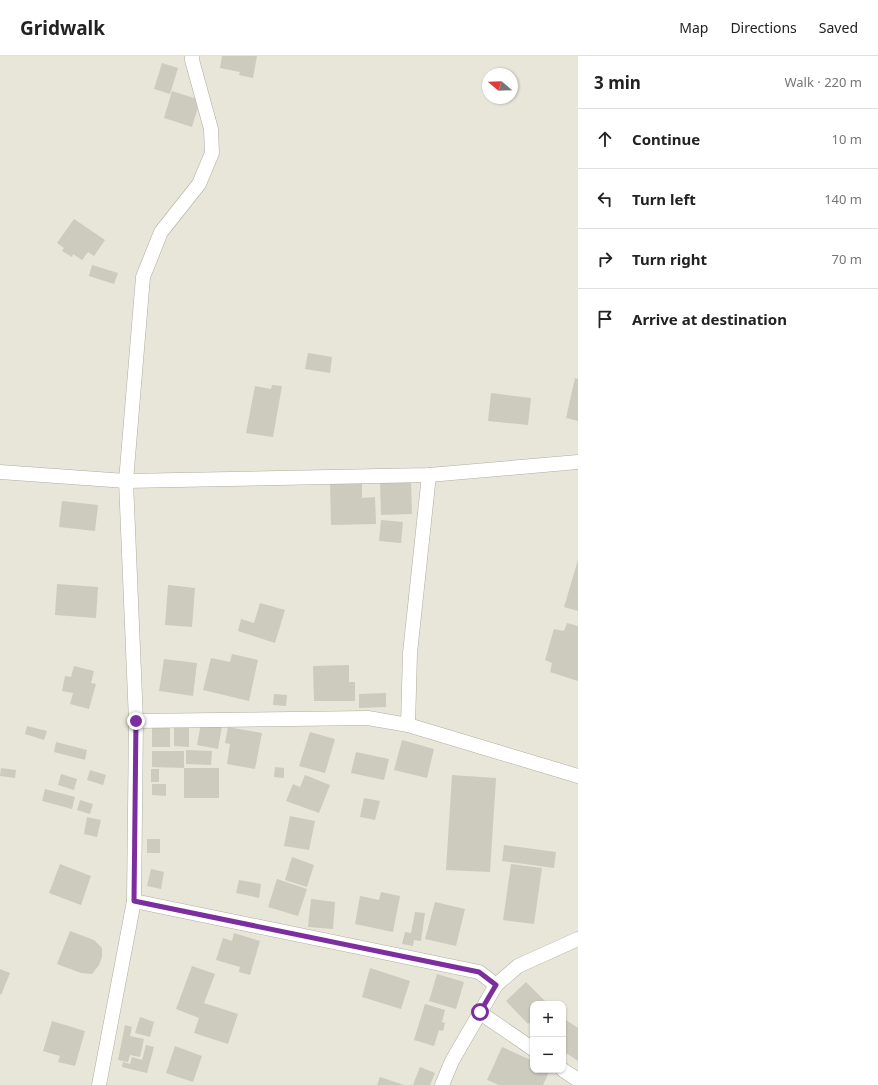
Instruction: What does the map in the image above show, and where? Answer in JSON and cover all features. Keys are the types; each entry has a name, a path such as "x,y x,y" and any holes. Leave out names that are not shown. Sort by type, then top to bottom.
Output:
{"street":[{"path":"99,1085 134,901 136,721 126,482 143,277 161,232 199,184 212,154 211,129 192,56"},
{"path":"0,472 126,482 428,475 578,462"},
{"path":"408,725 410,653 428,475"},
{"path":"136,721 368,718 408,725 578,776"},
{"path":"134,901 479,972 496,985"},
{"path":"442,1085 452,1061 496,985 518,966 578,938"},
{"path":"480,1012 530,1047"},
{"path":"566,1072 578,1080"}],"building":[{"path":"222,56 257,56 253,78 239,75 240,72 220,68"},
{"path":"162,63 178,68 170,94 154,89"},
{"path":"172,91 200,100 192,127 164,118"},
{"path":"74,219 105,240 94,256 88,252 82,260 73,254 72,257 62,251 64,248 57,243"},
{"path":"92,265 118,273 114,284 89,276"},
{"path":"308,353 332,357 330,373 305,369"},
{"path":"575,378 578,379 578,421 566,418"},
{"path":"272,385 282,386 273,437 246,433 255,386 271,389"},
{"path":"491,393 531,398 528,425 488,421"},
{"path":"411,480 412,514 381,515 380,482"},
{"path":"362,481 362,498 375,497 376,524 331,525 330,482"},
{"path":"62,501 98,505 95,531 59,527"},
{"path":"381,520 403,522 401,543 379,541"},
{"path":"578,560 578,611 564,607"},
{"path":"57,584 98,587 96,618 55,615"},
{"path":"168,585 195,588 192,627 165,625"},
{"path":"260,603 285,610 275,643 238,631 241,619 254,623"},
{"path":"567,623 578,626 578,681 550,672 552,663 545,660 554,629 564,631"},
{"path":"232,654 258,660 249,701 203,690 211,658 230,662"},
{"path":"164,659 197,663 193,696 159,691"},
{"path":"349,665 349,682 355,682 355,701 314,701 313,666"},
{"path":"74,666 94,671 91,683 96,684 89,709 70,704 73,693 62,691 65,676 71,677"},
{"path":"386,693 386,707 359,708 359,694"},
{"path":"274,694 287,695 286,706 273,705"},
{"path":"174,723 189,723 189,747 174,746"},
{"path":"201,723 222,726 218,749 197,745"},
{"path":"152,725 170,725 170,747 152,747"},
{"path":"27,726 47,731 44,740 25,734"},
{"path":"228,727 262,733 255,769 227,764 230,744 225,743"},
{"path":"310,732 335,739 325,773 299,766"},
{"path":"402,740 434,749 427,778 394,770"},
{"path":"56,742 87,750 85,760 54,752"},
{"path":"186,750 212,751 211,765 186,764"},
{"path":"152,751 184,751 184,768 152,767"},
{"path":"356,752 389,759 384,780 351,773"},
{"path":"275,767 284,768 284,778 274,777"},
{"path":"1,768 16,770 15,778 0,776"},
{"path":"184,768 219,768 219,798 184,798"},
{"path":"151,769 159,769 159,782 151,782"},
{"path":"90,770 106,775 103,785 87,780"},
{"path":"61,774 77,779 74,790 58,785"},
{"path":"305,775 330,785 319,813 286,801 293,784 300,787"},
{"path":"452,775 496,778 490,872 446,870"},
{"path":"152,784 166,784 166,796 152,795"},
{"path":"45,789 75,797 72,809 42,801"},
{"path":"364,798 380,801 375,820 360,817"},
{"path":"80,800 93,804 90,814 77,810"},
{"path":"290,816 315,821 309,850 284,846"},
{"path":"87,817 101,820 97,837 84,834"},
{"path":"147,839 160,839 160,853 147,853"},
{"path":"504,845 556,852 554,868 502,861"},
{"path":"292,857 314,865 307,887 285,880"},
{"path":"60,864 91,876 81,905 49,893"},
{"path":"511,864 542,868 534,924 503,920"},
{"path":"151,869 164,872 161,889 147,886"},
{"path":"277,879 307,889 298,916 268,907"},
{"path":"239,880 261,884 259,898 236,893"},
{"path":"381,892 400,896 393,932 355,924 360,896 379,900"},
{"path":"311,899 335,902 333,929 308,927"},
{"path":"435,902 465,909 456,946 425,939"},
{"path":"415,912 425,913 421,941 414,940 413,946 402,944 405,932 411,933"},
{"path":"70,931 94,940 102,948 102,957 99,965 92,974 81,973 57,964"},
{"path":"234,933 260,941 250,975 239,972 240,967 216,960 223,938 232,941"},
{"path":"192,966 215,974 204,1003 238,1014 228,1044 194,1033 199,1018 176,1009"},
{"path":"370,968 410,981 401,1009 362,997"},
{"path":"0,969 10,973 1,995 0,994"},
{"path":"437,974 464,982 456,1009 429,1001"},
{"path":"526,982 545,1001 530,1001 530,1022 528,1024 506,1001"},
{"path":"425,1004 445,1010 442,1022 445,1023 443,1031 439,1030 434,1046 414,1040"},
{"path":"140,1017 154,1022 150,1037 135,1033"},
{"path":"566,1020 578,1028 578,1061 566,1053"},
{"path":"52,1021 85,1031 75,1066 58,1062 60,1056 43,1051"},
{"path":"125,1025 132,1027 130,1036 144,1039 140,1057 130,1055 128,1062 118,1060"},
{"path":"146,1045 154,1047 147,1073 122,1067 123,1062 130,1064 132,1057 142,1060"},
{"path":"175,1046 202,1056 193,1082 166,1073"},
{"path":"502,1047 530,1060 530,1073 549,1073 543,1085 499,1085 487,1080"},
{"path":"420,1067 435,1073 430,1085 413,1085"},
{"path":"380,1077 404,1085 377,1085"}],"route":[{"path":"136,721 134,901 479,972 496,985 480,1012"}]}
